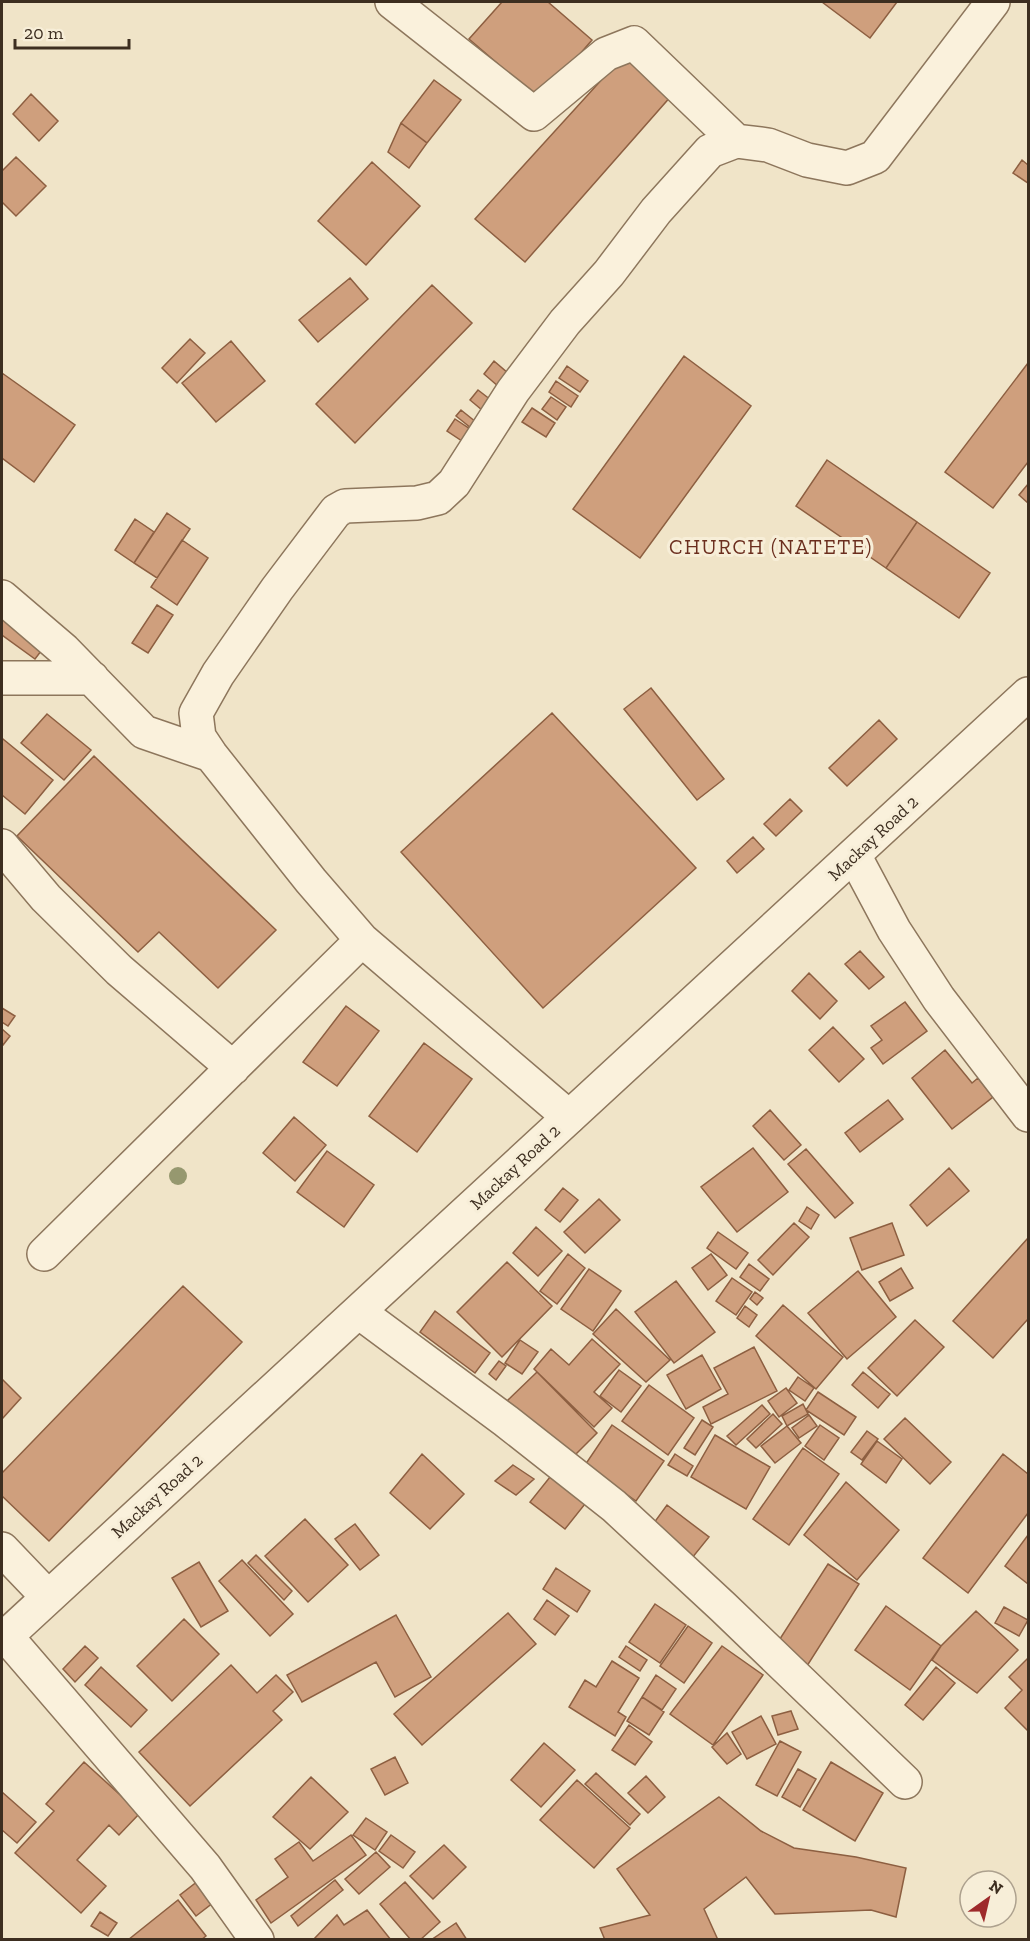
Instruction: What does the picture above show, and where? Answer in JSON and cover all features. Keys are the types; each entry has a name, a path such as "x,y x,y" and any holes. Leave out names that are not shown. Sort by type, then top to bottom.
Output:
{"street":[{"path":"392,2 534,114 606,54 634,43 736,141"},
{"path":"569,1117 362,940 311,881 211,755 199,737 196,713 218,674 329,519 345,506 417,503 438,498 454,483 513,391 565,322 609,273 656,211 710,151 736,141 768,145 807,160 847,168 875,157 993,2"},
{"path":"2,597 64,650 144,732 211,755"},
{"path":"2,678 92,678"},
{"name":"Mackay Road 2","path":"4,1638 1029,694"},
{"path":"2,846 46,898 119,970 233,1068"},
{"path":"854,855 894,930 939,999 1029,1115"},
{"path":"44,1254 362,940"},
{"path":"359,1312 515,1428 614,1506 723,1606 905,1782"},
{"path":"2,1550 47,1596"},
{"path":"4,1638 205,1867 257,1940"}],"building":[{"path":"502,2 548,2 592,40 540,100 469,39"},
{"path":"822,2 897,2 870,38"},
{"path":"625,54 672,95 525,262 475,219"},
{"path":"434,80 461,100 427,143 401,123"},
{"path":"31,94 58,121 39,141 13,114"},
{"path":"401,123 427,143 409,168 388,152"},
{"path":"16,157 46,186 16,216 2,202 2,171"},
{"path":"1022,160 1028,165 1028,183 1013,173"},
{"path":"372,162 420,206 366,265 318,221"},
{"path":"350,278 368,299 318,342 299,320"},
{"path":"432,285 472,323 355,443 316,404"},
{"path":"190,339 205,353 177,383 162,368"},
{"path":"231,341 265,381 216,422 182,383"},
{"path":"684,356 751,406 640,558 573,509"},
{"path":"494,361 509,374 499,387 484,374"},
{"path":"1028,363 1028,462 993,508 945,472"},
{"path":"567,366 588,381 580,392 559,378"},
{"path":"2,373 75,425 34,482 2,458"},
{"path":"556,381 578,396 571,407 549,392"},
{"path":"478,390 491,400 482,410 470,400"},
{"path":"551,397 566,407 557,420 542,409"},
{"path":"532,408 555,423 546,437 522,422"},
{"path":"461,410 476,422 471,428 456,416"},
{"path":"455,419 470,429 462,441 447,431"},
{"path":"827,460 917,522 886,568 796,506"},
{"path":"1028,484 1028,503 1019,495"},
{"path":"167,513 190,529 157,578 134,563"},
{"path":"135,519 154,532 134,563 115,550"},
{"path":"917,522 990,573 959,618 886,568"},
{"path":"182,540 208,558 177,605 151,587"},
{"path":"157,605 173,615 148,653 132,643"},
{"path":"7,613 48,642 35,659 2,635 2,621"},
{"path":"651,688 724,779 697,800 624,709"},
{"path":"552,713 696,868 543,1008 401,852"},
{"path":"47,714 91,750 64,780 21,743"},
{"path":"879,720 897,739 847,786 829,768"},
{"path":"3,739 53,780 25,814 2,795"},
{"path":"94,756 276,930 218,988 159,932 138,952 17,836"},
{"path":"790,799 802,811 776,836 764,824"},
{"path":"753,837 764,849 737,873 727,861"},
{"path":"860,951 884,977 869,989 845,964"},
{"path":"809,973 837,1001 820,1019 792,991"},
{"path":"905,1002 927,1031 883,1064 871,1048 882,1040 871,1026"},
{"path":"346,1006 379,1031 337,1086 303,1062"},
{"path":"2,1008 15,1016 8,1026 2,1022"},
{"path":"833,1027 864,1059 839,1082 809,1050"},
{"path":"2,1029 10,1036 3,1045 2,1043"},
{"path":"424,1043 472,1079 417,1152 369,1116"},
{"path":"945,1050 972,1083 978,1078 993,1097 952,1129 912,1078"},
{"path":"888,1100 903,1119 860,1152 845,1133"},
{"path":"770,1110 801,1145 784,1160 753,1126"},
{"path":"294,1117 326,1145 295,1181 263,1153"},
{"path":"753,1148 788,1192 737,1232 701,1187"},
{"path":"806,1149 853,1203 835,1218 788,1164"},
{"path":"327,1151 374,1185 344,1227 297,1192"},
{"path":"949,1168 969,1191 927,1226 910,1205"},
{"path":"563,1188 578,1200 560,1222 545,1210"},
{"path":"599,1199 620,1220 585,1253 564,1232"},
{"path":"807,1207 819,1215 811,1229 799,1221"},
{"path":"794,1223 809,1237 773,1275 758,1260"},
{"path":"892,1223 904,1255 862,1270 850,1238"},
{"path":"536,1227 562,1251 538,1276 513,1253"},
{"path":"718,1232 748,1253 736,1269 707,1248"},
{"path":"1028,1238 1028,1319 993,1358 953,1321"},
{"path":"568,1254 585,1268 557,1304 540,1291"},
{"path":"711,1254 727,1275 708,1290 692,1268"},
{"path":"507,1262 552,1306 502,1357 457,1312"},
{"path":"749,1264 769,1279 760,1291 740,1277"},
{"path":"901,1268 913,1288 890,1301 879,1282"},
{"path":"589,1269 621,1291 593,1331 561,1309"},
{"path":"858,1271 896,1317 847,1359 808,1313"},
{"path":"732,1278 752,1292 736,1315 716,1301"},
{"path":"676,1281 715,1332 674,1363 635,1312"},
{"path":"183,1286 242,1342 49,1541 2,1496 2,1473"},
{"path":"755,1292 763,1298 757,1305 750,1299"},
{"path":"783,1305 843,1357 816,1389 756,1336"},
{"path":"745,1306 757,1315 749,1327 737,1318"},
{"path":"616,1309 670,1360 646,1382 593,1334"},
{"path":"435,1311 490,1353 475,1373 420,1332"},
{"path":"915,1320 944,1347 897,1396 868,1368"},
{"path":"592,1339 620,1364 594,1392 612,1408 594,1427 534,1369 551,1349 569,1365"},
{"path":"520,1340 538,1352 522,1374 505,1363"},
{"path":"754,1347 777,1391 711,1424 703,1407 728,1394 714,1368"},
{"path":"702,1355 721,1389 686,1409 667,1375"},
{"path":"499,1361 506,1366 496,1380 489,1374"},
{"path":"619,1370 641,1386 621,1412 600,1396"},
{"path":"537,1372 597,1433 567,1463 506,1402"},
{"path":"863,1372 890,1394 878,1408 852,1385"},
{"path":"798,1377 814,1388 805,1401 789,1390"},
{"path":"2,1379 21,1398 2,1419"},
{"path":"649,1385 694,1418 668,1455 622,1421"},
{"path":"786,1388 797,1403 779,1417 768,1401"},
{"path":"818,1392 856,1417 844,1435 806,1410"},
{"path":"803,1404 808,1414 787,1426 782,1416"},
{"path":"762,1405 770,1414 736,1445 727,1436"},
{"path":"773,1414 782,1424 756,1448 747,1439"},
{"path":"809,1415 817,1426 799,1438 792,1428"},
{"path":"905,1418 951,1462 930,1484 884,1439"},
{"path":"702,1420 713,1427 695,1455 684,1448"},
{"path":"612,1425 664,1461 636,1501 585,1465"},
{"path":"820,1425 839,1438 824,1460 805,1446"},
{"path":"787,1426 801,1443 775,1463 761,1446"},
{"path":"867,1431 878,1439 862,1460 851,1452"},
{"path":"715,1435 770,1467 746,1509 691,1477"},
{"path":"877,1441 902,1459 886,1483 861,1464"},
{"path":"803,1448 839,1474 789,1545 753,1519"},
{"path":"422,1454 464,1494 430,1529 390,1493"},
{"path":"675,1454 693,1466 687,1476 668,1465"},
{"path":"1003,1454 1028,1474 1028,1513 968,1593 923,1558"},
{"path":"513,1465 534,1479 516,1495 495,1481"},
{"path":"550,1477 585,1504 565,1529 530,1502"},
{"path":"846,1482 899,1530 857,1580 804,1535"},
{"path":"667,1505 709,1537 692,1558 651,1527"},
{"path":"305,1519 348,1565 308,1602 265,1556"},
{"path":"355,1524 379,1555 360,1570 335,1539"},
{"path":"1028,1535 1028,1584 1005,1566"},
{"path":"256,1555 292,1591 284,1600 248,1563"},
{"path":"242,1560 293,1614 270,1636 219,1581"},
{"path":"199,1562 228,1611 201,1627 172,1578"},
{"path":"828,1564 859,1584 807,1666 776,1645"},
{"path":"556,1568 590,1591 577,1612 543,1589"},
{"path":"547,1600 569,1616 555,1635 534,1619"},
{"path":"655,1604 686,1625 660,1663 629,1642"},
{"path":"886,1606 941,1646 910,1690 855,1650"},
{"path":"1004,1607 1028,1620 1019,1636 995,1623"},
{"path":"976,1611 1018,1650 977,1693 932,1660 941,1646"},
{"path":"508,1613 536,1644 422,1745 394,1714"},
{"path":"396,1615 431,1677 395,1697 376,1662 302,1702 287,1675"},
{"path":"184,1619 219,1654 172,1701 137,1666"},
{"path":"688,1626 712,1643 684,1683 660,1666"},
{"path":"85,1646 98,1658 75,1682 63,1669"},
{"path":"626,1646 647,1660 640,1671 619,1657"},
{"path":"722,1646 763,1675 713,1745 670,1714"},
{"path":"1028,1658 1028,1731 1005,1708 1022,1690 1009,1677"},
{"path":"612,1661 639,1678 618,1712 626,1717 615,1736 569,1707 585,1680 596,1687"},
{"path":"231,1665 257,1693 276,1675 293,1692 273,1711 282,1720 190,1806 139,1752"},
{"path":"101,1667 147,1710 131,1727 85,1685"},
{"path":"936,1667 955,1683 923,1720 905,1705"},
{"path":"656,1675 676,1689 662,1710 642,1697"},
{"path":"642,1697 664,1712 649,1735 627,1721"},
{"path":"791,1711 798,1729 778,1735 772,1716"},
{"path":"761,1716 776,1744 747,1759 732,1732"},
{"path":"629,1725 652,1742 635,1765 612,1750"},
{"path":"727,1733 741,1754 727,1764 712,1747"},
{"path":"780,1741 801,1752 777,1796 756,1785"},
{"path":"544,1743 575,1770 541,1807 511,1780"},
{"path":"395,1757 408,1783 385,1795 371,1769"},
{"path":"84,1762 140,1813 119,1835 109,1825 77,1860 106,1886 81,1913 15,1853 54,1811 46,1804"},
{"path":"831,1762 883,1793 855,1841 803,1810"},
{"path":"798,1769 816,1779 800,1807 782,1797"},
{"path":"596,1773 640,1814 630,1825 585,1784"},
{"path":"646,1776 665,1797 648,1813 628,1793"},
{"path":"311,1777 348,1812 310,1849 273,1817"},
{"path":"577,1780 630,1828 594,1868 540,1820"},
{"path":"2,1792 36,1822 17,1843 2,1830"},
{"path":"719,1797 761,1831 794,1848 856,1857 906,1868 896,1917 871,1910 775,1914 746,1877 704,1909 718,1940 605,1940 600,1928 650,1915 617,1869"},
{"path":"366,1818 387,1832 375,1850 353,1835"},
{"path":"351,1835 366,1855 271,1923 256,1900 288,1877 275,1859 299,1842 313,1861"},
{"path":"391,1835 415,1852 403,1868 379,1851"},
{"path":"444,1845 466,1867 433,1899 410,1876"},
{"path":"376,1852 390,1867 359,1894 345,1879"},
{"path":"335,1880 343,1890 298,1926 291,1916"},
{"path":"198,1881 214,1902 196,1916 180,1895"},
{"path":"405,1882 440,1922 420,1940 411,1940 380,1904"},
{"path":"178,1900 206,1936 201,1940 128,1940"},
{"path":"367,1910 391,1940 313,1940 337,1915 344,1925"},
{"path":"100,1912 117,1923 108,1936 91,1926"},
{"path":"456,1923 467,1940 431,1940"}],"district":[{"name":"CHURCH (NATETE)","path":"771,547"}]}
